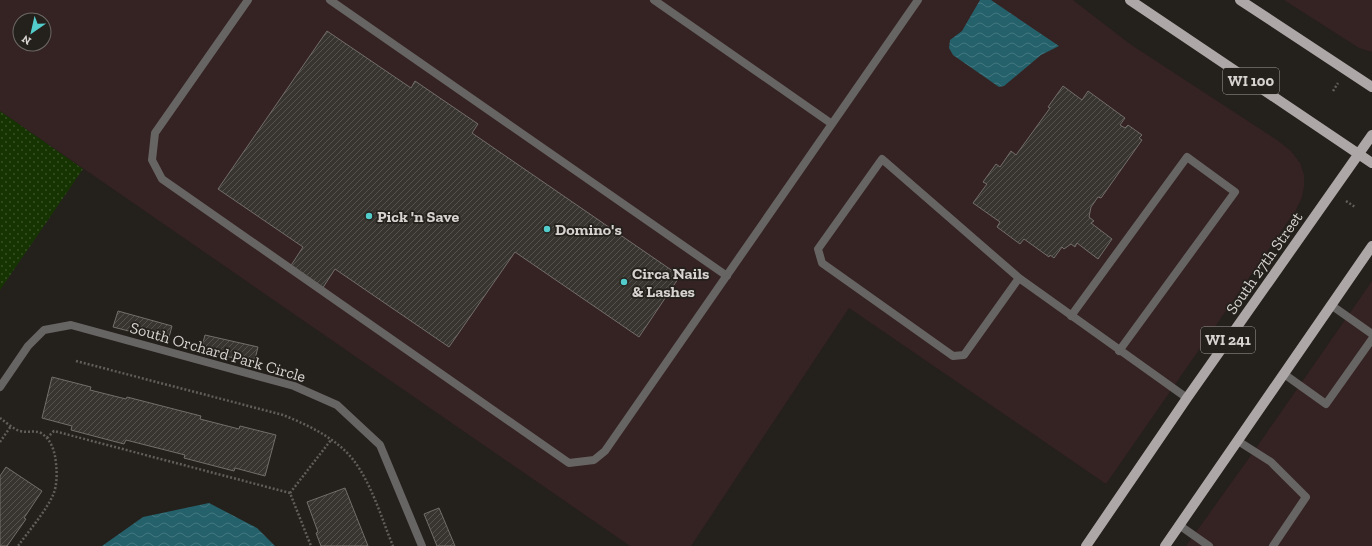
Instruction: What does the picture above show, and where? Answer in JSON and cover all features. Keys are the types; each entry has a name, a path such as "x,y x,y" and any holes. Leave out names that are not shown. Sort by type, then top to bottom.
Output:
{"main road":[{"name":"WI 100","path":"1130,0 1372,163"},
{"path":"1240,0 1372,87"},
{"name":"South 27th Street","path":"1086,546 1187,398 1372,135"},
{"path":"1165,546 1372,246"}],"lane":[{"path":"248,0 155,133 152,160 162,179 569,463 594,460 605,451 918,0"},
{"path":"330,0 727,276"},
{"path":"654,0 832,124"},
{"path":"1071,316 1187,156 1235,192 1120,351"},
{"path":"1019,278 964,355 953,356 822,264 818,249 882,159 1019,278 1187,398"},
{"path":"1331,305 1372,334"},
{"name":"South Orchard Park Circle","path":"0,387 28,346 44,330 71,325 294,386 336,405 380,445 422,546"},
{"path":"1284,374 1326,404 1372,339"},
{"path":"1238,440 1271,462 1306,497 1273,546"},
{"path":"1179,525 1209,546"}],"path":[{"path":"1333,91 1338,83"},
{"path":"1346,201 1355,207"},
{"path":"76,361 283,414 299,421 331,440 349,455 366,479 393,546"},
{"path":"0,418 20,431 34,431 47,438 52,446 55,459 57,479 53,495 18,546"},
{"path":"0,442 11,426"},
{"path":"47,438 54,431 290,493"},
{"path":"290,493 331,440"},
{"path":"290,493 312,546"}],"shaded area":[{"path":"0,0 1073,0 1130,44 1277,140 1291,151 1300,163 1304,175 1304,187 1302,197 1296,210 1106,484 849,308 691,546 630,546 0,111"},
{"path":"1284,0 1372,0 1372,52 1359,48"},
{"path":"1372,281 1372,546 1186,546 1254,451"}],"green space":[{"path":"0,111 83,169 0,290"}],"water":[{"path":"980,0 991,0 1059,46 1041,55 1004,86 999,87 953,55 949,48 950,40 962,31"},
{"path":"209,503 257,528 275,546 102,546 143,517"}],"building":[{"path":"327,31 411,88 415,81 478,124 472,133 680,276 639,337 515,252 449,347 335,269 322,289 290,267 303,247 218,189"},
{"path":"1063,86 1082,100 1088,91 1125,118 1120,125 1125,128 1128,125 1142,135 1139,138 1142,140 1101,198 1098,197 1091,207 1089,217 1094,221 1091,223 1112,239 1098,259 1077,243 1075,247 1071,244 1064,249 1062,247 1054,258 1050,255 1049,257 1024,239 1020,244 997,227 1000,222 973,203 987,184 983,182 996,164 1000,167 1011,151 1016,155 1050,108 1048,107"},
{"path":"118,311 172,326 168,341 113,327"},
{"path":"205,335 258,347 254,363 201,350"},
{"path":"52,377 91,387 90,390 126,399 127,397 201,416 200,419 239,429 240,426 276,435 265,476 235,468 234,471 184,458 185,455 126,440 124,444 71,430 72,426 42,418"},
{"path":"6,467 42,491 24,518 26,519 7,546 0,546 0,476"},
{"path":"345,488 368,546 321,546 316,533 318,532 307,502"},
{"path":"439,508 455,546 437,546 424,514"}],"place":[{"name":"Pick 'n Save","path":"369,216"},
{"name":"Domino's","path":"547,229"},
{"name":"Circa Nails & Lashes","path":"624,282"}]}
